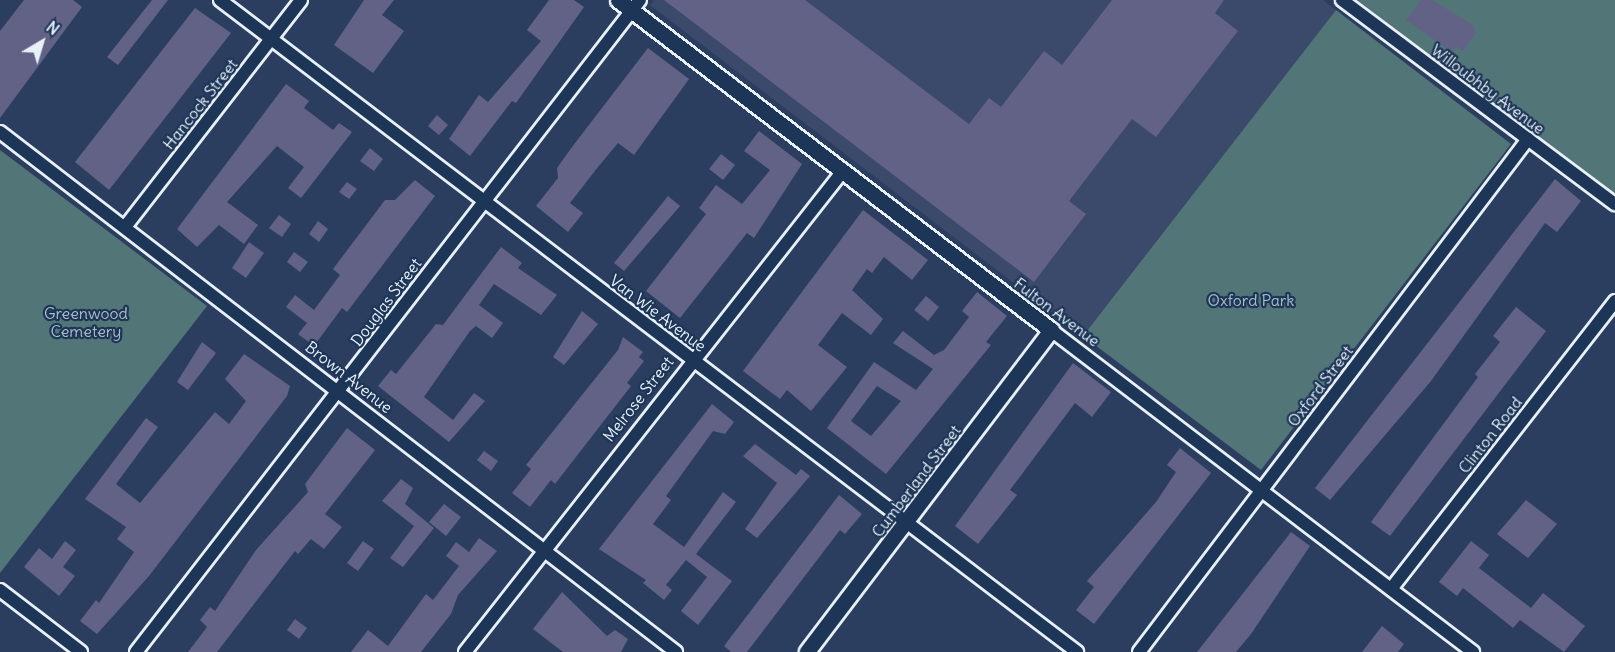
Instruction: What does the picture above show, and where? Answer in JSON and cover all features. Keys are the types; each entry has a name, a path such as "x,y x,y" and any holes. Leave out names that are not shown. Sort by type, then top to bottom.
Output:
{"street":[{"name":"Van Wie Avenue","path":"220,0 1077,652"},
{"name":"Hancock Street","path":"124,227 301,0"},
{"name":"Fulton Avenue","path":"618,0 636,5 843,171 1391,589 1466,650"},
{"name":"Willoubhby Avenue","path":"1342,0 1615,204"},
{"name":"Douglas Street","path":"136,652 636,5"},
{"name":"Brown Avenue","path":"0,132 339,390 676,652"},
{"name":"Oxford Street","path":"1139,652 1528,139"},
{"name":"Melrose Street","path":"465,652 691,358 843,171"},
{"name":"Clinton Road","path":"1391,589 1615,301"},
{"name":"Cumberland Street","path":"807,652 908,523 1051,330"},
{"path":"0,590 81,652"}],"shaded area":[{"path":"654,0 1323,0 1336,10 1083,336 650,5"}],"green space":[{"path":"1357,0 1615,0 1615,196"},
{"name":"Oxford Park","path":"1336,10 1511,144 1261,470 1083,336"},
{"name":"Greenwood Cemetery","path":"0,150 207,306 0,573"}],"building":[{"path":"24,0 73,0 82,7 0,118 0,31"},
{"path":"152,0 168,0 118,65 107,57"},
{"path":"364,0 394,0 382,15 404,31 373,73 334,45"},
{"path":"549,0 574,0 584,7 516,103 512,101 470,156 449,139 479,95 488,102 541,41 527,30"},
{"path":"664,0 805,0 969,124 989,98 1001,107 1044,51 1062,65 1112,0 1224,0 1215,13 1238,31 1156,137 1132,119 1069,201 1086,214 1034,282"},
{"path":"1421,0 1432,0 1473,25 1476,33 1463,51 1456,46 1452,52 1406,20"},
{"path":"195,8 231,33 109,190 75,162"},
{"path":"648,48 689,79 634,155 618,143 598,167 570,203 583,213 568,232 536,206 558,178 557,168"},
{"path":"286,84 309,101 304,108 333,130 339,123 352,132 301,198 288,188 304,167 277,146 227,202 258,225 244,244 219,225 197,247 177,229"},
{"path":"437,115 448,125 439,135 428,126"},
{"path":"759,131 802,164 754,238 747,233 680,318 646,291 706,214 699,208 716,185 742,204 770,170 744,151"},
{"path":"370,148 383,159 374,171 360,161"},
{"path":"721,154 735,165 723,180 709,169"},
{"path":"1555,179 1581,201 1557,232 1545,223 1431,381 1330,500 1315,488"},
{"path":"415,180 435,196 347,312 342,308 314,346 298,334 307,323 286,307 295,295 314,310 340,275 333,269 385,200 395,200"},
{"path":"347,182 357,189 349,199 339,192"},
{"path":"668,196 680,206 624,271 614,263"},
{"path":"863,210 928,260 912,280 884,257 872,273 867,269 852,290 883,319 871,335 842,313 818,345 847,367 811,411 787,390 780,399 743,371"},
{"path":"279,215 291,224 282,237 269,228"},
{"path":"318,221 328,229 319,242 309,234"},
{"path":"249,242 264,253 246,278 232,268"},
{"path":"501,247 522,263 518,268 557,295 541,315 494,284 479,305 503,323 492,338 476,326 470,331 424,397 453,420 474,393 485,401 449,442 378,386 391,370 396,374 436,324 443,325"},
{"path":"294,252 308,262 300,272 287,262"},
{"path":"977,292 1007,316 986,342 991,345 886,474 827,428 874,362 916,390 933,369 893,343 903,331 934,355 944,350 969,317 962,311","holes":["877,386 901,401 871,436 851,421"]},
{"path":"926,296 939,307 928,321 914,310"},
{"path":"1516,307 1546,331 1390,536 1371,522 1478,377 1475,374 1500,342 1493,336"},
{"path":"582,311 598,324 564,365 553,357"},
{"path":"623,337 643,352 639,357 644,361 627,383 631,386 555,484 551,480 530,507 512,493 531,469 526,465 618,350"},
{"path":"202,342 216,353 188,390 177,382"},
{"path":"244,354 290,386 287,396 149,576 97,634 80,621 96,600 99,603 134,552 117,539 126,527 85,499 146,418 158,427 116,484 140,503 215,412 229,424 246,401 225,379"},
{"path":"1073,363 1111,392 1092,417 1075,403 1010,490 1017,495 978,544 955,526"},
{"path":"712,404 734,422 725,434 713,431 666,496 671,500 653,524 684,547 723,492 736,502 696,554 732,581 698,625 681,611 707,577 686,560 666,585 672,590 664,600 643,583 646,580 599,549"},
{"path":"347,428 375,450 325,514 342,527 324,549 311,539 298,554 295,551 217,652 188,652 207,627 200,620 210,607 215,611 256,550 308,492 305,484"},
{"path":"755,444 796,475 801,469 810,476 757,538 745,529 777,483 743,456"},
{"path":"1180,448 1211,473 1094,624 1076,610 1094,587 1087,581 1156,502 1176,472 1167,465"},
{"path":"484,451 498,461 491,471 477,460"},
{"path":"401,479 413,488 405,504 434,528 403,567 390,558 414,526 382,501"},
{"path":"839,495 862,514 845,534 840,530 747,652 731,652 724,646"},
{"path":"1526,500 1557,524 1528,558 1497,534"},
{"path":"444,504 461,517 446,536 429,522"},
{"path":"1291,532 1310,546 1251,634 1236,652 1197,652"},
{"path":"479,538 497,551 458,595 451,614 421,652 351,652 368,630 388,646 426,594 433,600 459,566 446,556 456,542 469,552"},
{"path":"65,541 76,550 63,567 75,576 59,596 24,567 39,548 52,559"},
{"path":"363,541 374,549 358,571 347,563"},
{"path":"1471,541 1489,555 1479,568 1531,608 1543,593 1585,626 1564,652 1520,620 1513,628 1463,588 1457,596 1439,582"},
{"path":"562,592 607,636 615,630 628,639 621,652 563,652 533,629"},
{"path":"295,619 307,628 299,639 287,630"},
{"path":"1382,626 1404,644 1398,652 1362,652"}]}
